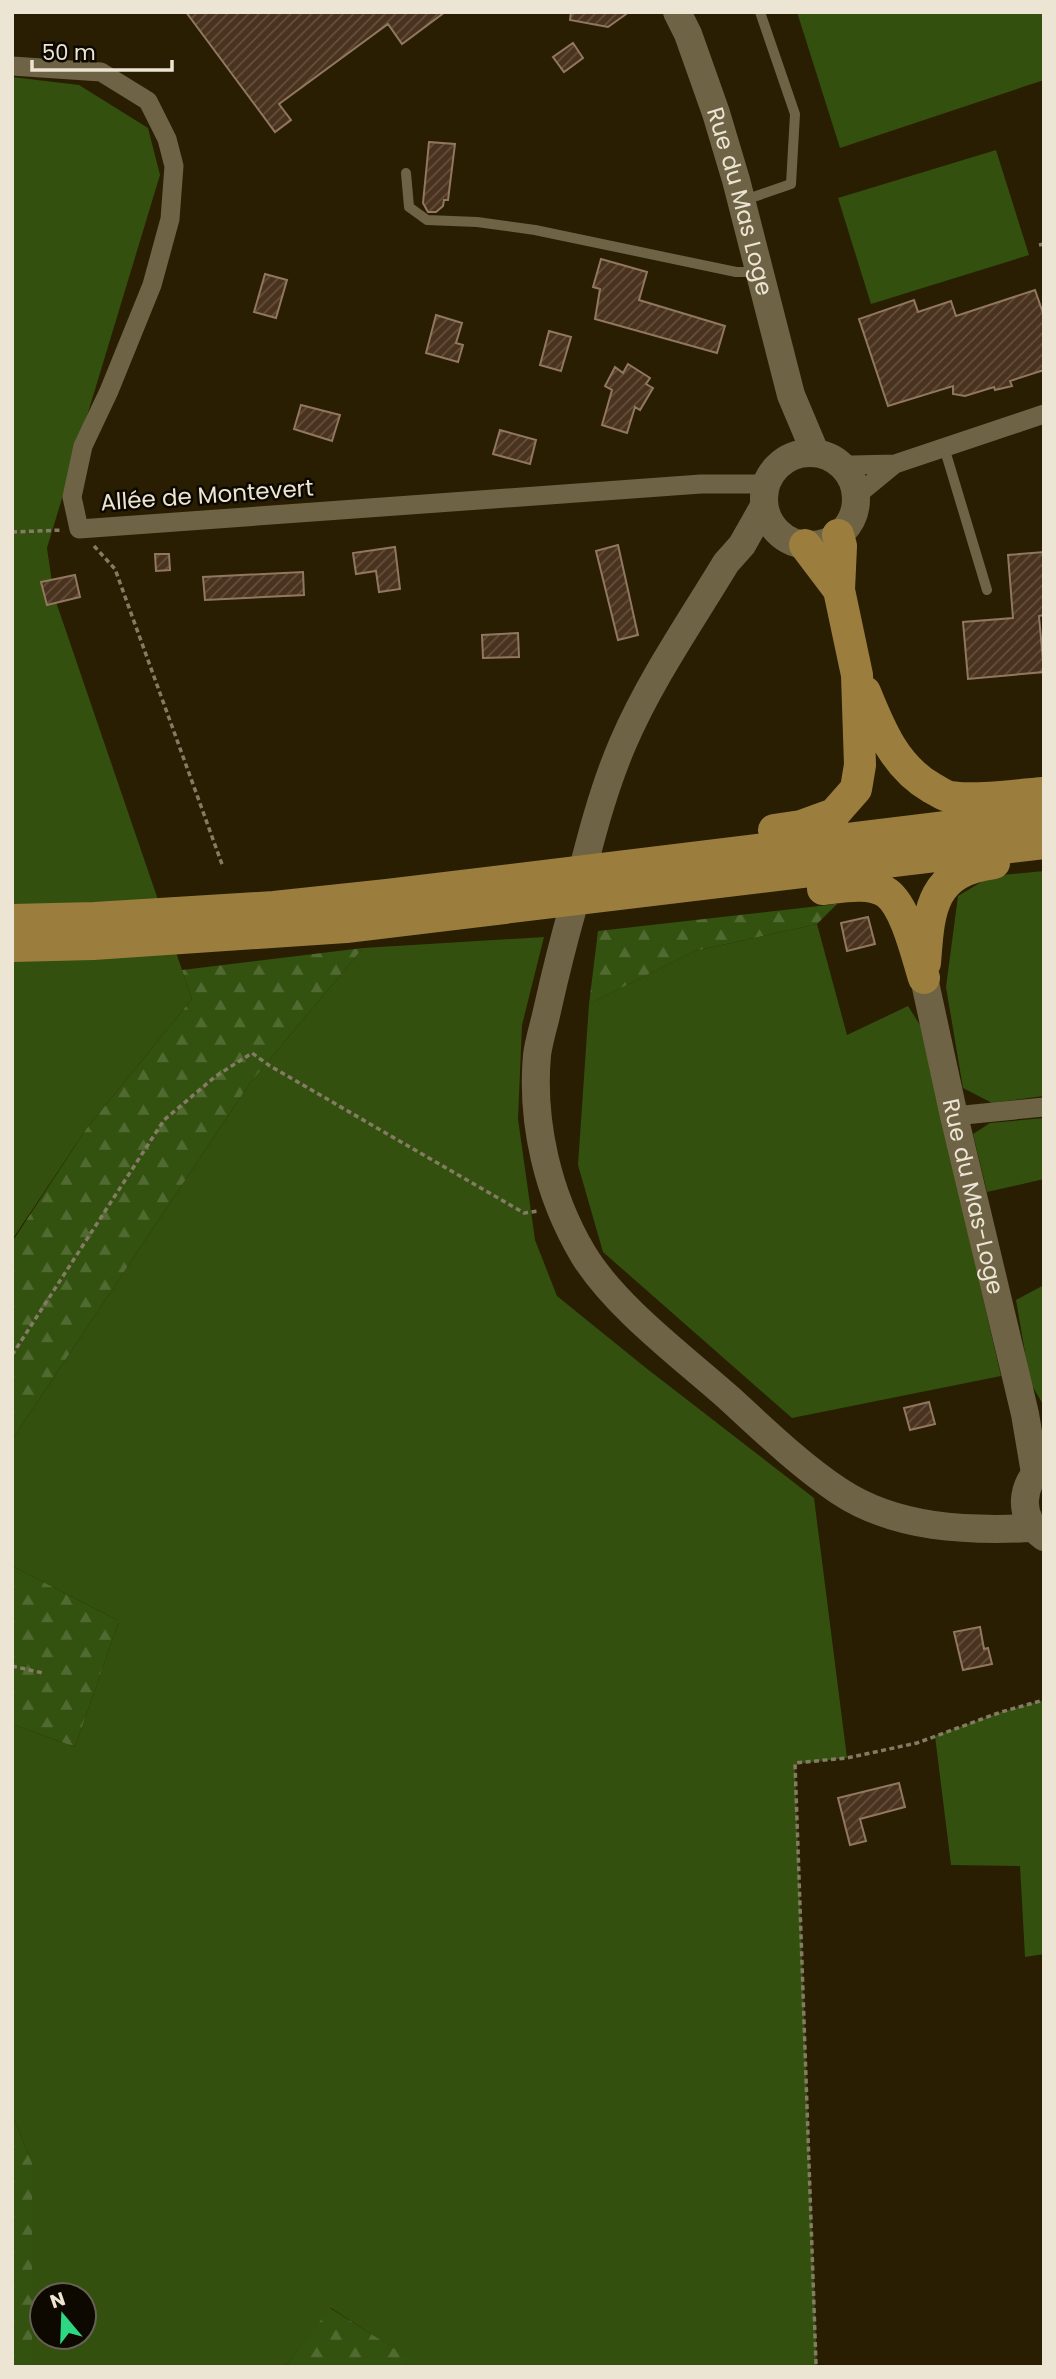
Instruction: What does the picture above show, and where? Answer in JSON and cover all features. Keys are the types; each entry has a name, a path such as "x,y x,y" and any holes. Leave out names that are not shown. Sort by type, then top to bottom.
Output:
{"highway":[{"path":"387,895 496,867 801,826 834,814 856,789 860,765 857,675 839,590 841,546 838,535"},
{"path":"797,542 839,590"},
{"path":"857,675 882,733 901,763 926,784 948,797 982,798 1044,793"},
{"path":"12,920 95,918 387,895 1044,815"},
{"path":"12,946 93,944 346,927 1044,843"},
{"path":"924,978 929,915 939,891 957,874 986,864 1044,858"},
{"path":"654,890 722,898 845,886 870,887 887,893 901,911 924,978"}],"main road":[{"name":"Rue du Mas Loge","path":"677,12 688,34 716,113 742,201 791,395 815,452"},
{"name":"Rue du Mas Loge","path":"782,461 791,395"},
{"path":"742,545 797,542 821,544 838,535 850,521 856,506 853,481 845,468 832,457 815,452 799,454 782,461 772,473 742,545 726,563 646,697 623,742 597,812 537,1054 538,1119 543,1156 561,1208 584,1256 616,1297 799,1461 841,1492 877,1510 908,1521 948,1527 1038,1532"},
{"path":"765,495 774,527 797,542"},
{"name":"Rue du Mas-Loge","path":"924,978 954,1116 1039,1469"},
{"name":"Rue du Mas-Loge","path":"1025,1414 1044,1435"},
{"path":"1038,1532 1026,1514 1024,1499 1027,1484 1039,1469"},
{"path":"993,1529 1024,1499"}],"street":[{"name":"Allée de Montevert","path":"12,66 102,72 148,101 167,139 174,166 170,219 152,285 109,391 83,446 72,497 79,529 688,485 765,495"},
{"path":"845,468 852,465 895,464 1044,415"},
{"path":"856,496 895,464"},
{"path":"954,1116 1044,1107"}],"lane":[{"path":"742,201 791,184 795,114 760,12"},
{"path":"406,173 409,207 427,220 477,222 535,230 736,272 760,272"},
{"path":"944,447 987,590"}],"path":[{"path":"12,532 79,529 114,569 223,867"},
{"path":"12,1356 164,1120 216,1076 252,1053 524,1213 561,1208"},
{"path":"12,1666 43,1673"},
{"path":"816,2364 795,1763 847,1758 917,1743 1001,1712 1044,1700"}],"green space":[{"path":"797,12 1044,12 1044,80 840,148"},
{"path":"12,77 79,85 148,128 160,175 47,548 54,596 192,999 87,1128 12,1240"},
{"path":"996,150 1029,255 871,304 838,198"},
{"path":"1044,871 1044,1096 992,1103 963,1088 946,987 958,896 991,876"},
{"path":"837,904 817,924 695,951 589,1004 598,931"},
{"path":"817,924 847,1035 908,1006 920,1025 1001,1376 792,1418 603,1252 578,1165 589,1004 695,951"},
{"path":"544,937 522,1025 518,1119 535,1240 557,1296 814,1498 847,1758 795,1764 817,2367 404,2367 405,2356 331,2308 285,2367 32,2367 32,2351 98,2351 98,2281 32,2281 32,2163 12,2114 12,1724 75,1747 119,1621 12,1566 12,1440 250,1083 363,948"},
{"path":"363,948 250,1083 12,1440 12,1242 87,1128 192,999 182,970"},
{"path":"1044,1118 1044,1179 987,1192 973,1134 990,1123"},
{"path":"1044,1285 1044,1406 1030,1382 1016,1300"},
{"path":"12,1566 119,1621 75,1747 12,1724"},
{"path":"1044,1700 1044,1954 1025,1957 1020,1866 951,1865 935,1736"},
{"path":"12,2114 32,2163 32,2281 28,2281 28,2351 32,2351 32,2367 12,2367"},
{"path":"330,2308 406,2356 404,2367 285,2367"}],"building":[{"path":"186,12 445,12 402,44 388,24 279,104 291,120 275,132"},
{"path":"571,12 629,12 608,27 570,20"},
{"path":"573,43 583,58 564,72 553,57"},
{"path":"429,142 455,144 448,200 444,200 443,206 436,212 428,212 423,203"},
{"path":"601,259 647,272 639,300 725,326 717,353 595,319 600,289 593,287"},
{"path":"265,274 287,280 276,318 254,312"},
{"path":"1035,290 1044,316 1044,370 1010,381 1012,386 995,390 994,387 965,396 953,394 953,386 888,406 859,319 914,300 918,312 951,301 956,316"},
{"path":"436,315 462,323 456,343 463,345 458,362 426,353"},
{"path":"549,331 571,337 561,371 540,365"},
{"path":"628,364 650,378 646,384 653,388 640,410 635,407 627,433 602,425 612,390 605,386 615,367 623,373"},
{"path":"301,405 340,415 332,441 294,429"},
{"path":"500,430 536,440 530,464 493,454"},
{"path":"618,545 638,635 618,640 596,551"},
{"path":"395,547 400,589 379,592 376,571 356,574 353,553"},
{"path":"1044,552 1044,615 1039,616 1044,672 968,679 963,622 1013,618 1008,555"},
{"path":"155,554 169,554 170,570 156,571"},
{"path":"303,572 304,595 205,600 203,577"},
{"path":"75,575 80,597 47,605 41,582"},
{"path":"518,633 519,657 483,658 482,635"},
{"path":"868,917 875,944 847,951 841,923"},
{"path":"929,1402 935,1424 910,1430 904,1408"},
{"path":"980,1627 984,1649 988,1648 992,1664 963,1670 954,1632"},
{"path":"899,1783 905,1807 860,1819 866,1841 850,1845 838,1798"}]}
